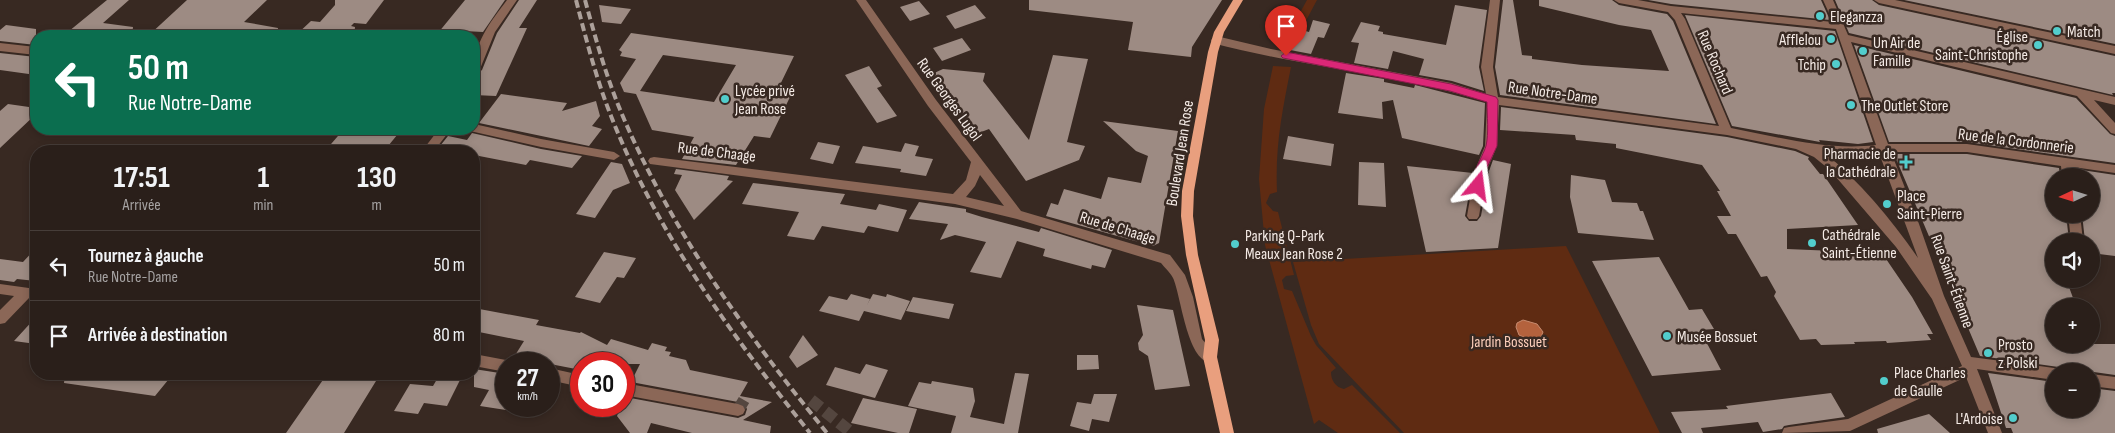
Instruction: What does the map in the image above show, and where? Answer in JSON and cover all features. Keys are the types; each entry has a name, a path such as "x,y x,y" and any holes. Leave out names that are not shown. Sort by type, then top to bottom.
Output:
{"main road":[{"name":"Boulevard Jean Rose","path":"1227,433 1210,357 1212,340 1192,255 1187,216 1188,191 1216,40 1238,0"}],"street":[{"path":"480,55 490,31 512,0"},
{"name":"Rue Georges Lugol","path":"861,0 932,103 1016,214"},
{"path":"1473,216 1481,170 1491,146 1493,100 1487,67 1495,0"},
{"path":"1619,0 1670,9 1842,32 2115,101"},
{"name":"Rue Saint-Étienne","path":"1828,0 1842,32 1914,224 1937,296 1968,365 1995,433"},
{"path":"1879,0 2115,50"},
{"name":"Rue Rochard","path":"1670,9 1680,19 1727,131"},
{"name":"Rue Notre-Dame","path":"1216,40 1245,48 1451,87 1493,100 1727,131 1799,145 1853,152 1884,148"},
{"path":"0,48 30,50"},
{"path":"2080,92 2115,130"},
{"path":"480,129 614,156"},
{"path":"433,145 440,135"},
{"name":"Rue Notre-Dame","path":"1799,145 1818,154 1840,173 1896,238 1923,273 1937,296"},
{"name":"Rue de la Cordonnerie","path":"1884,148 1967,148 2115,168"},
{"name":"Rue de Chaage","path":"654,161 955,199 1016,214 1165,259 1178,275 1186,297 1196,341 1210,357"},
{"path":"955,199 970,186 976,173 977,162"},
{"path":"2066,162 2067,168"},
{"path":"0,289 30,294"},
{"path":"0,319 30,295"},
{"path":"480,361 495,364"},
{"path":"1789,433 1850,425 1968,365 2045,373"},
{"path":"2100,381 2115,383"},
{"path":"635,391 738,410"}],"green space":[{"path":"1307,0 1317,0 1292,47 1281,47"},
{"path":"1273,66 1291,67 1278,144 1277,192 1270,194 1266,203 1273,211 1278,212 1294,275 1286,276 1282,280 1284,289 1292,291 1316,345 1336,368 1331,372 1334,383 1344,389 1352,385 1400,433 1338,433 1319,420 1314,424 1265,245 1259,179 1264,109"},
{"name":"Jardin Bossuet","path":"1566,246 1660,433 1404,433 1319,344 1311,325 1293,262"}],"shaded area":[{"path":"1523,320 1537,324 1543,332 1541,337 1532,341 1519,335 1516,327 1517,323"}],"building":[{"path":"107,0 129,0 103,23 133,27 133,30 70,30"},
{"path":"187,0 267,0 244,22 278,28 278,30 154,30"},
{"path":"335,0 384,0 366,24 354,23 351,26 355,27 355,30 301,30 311,21 320,22 335,5"},
{"path":"465,0 505,0 483,32 480,32 480,30 440,30"},
{"path":"519,0 537,0 519,28 527,28 496,96 480,95 480,72 497,33"},
{"path":"1029,0 1222,0 1192,47 1191,57 1128,50 1133,22 1029,10"},
{"path":"1503,0 1513,0 1522,55 1532,56 1532,59 1582,65 1669,71 1651,30 1619,25 1539,6 1539,0 1612,0 1619,5 1667,14 1673,21 1716,124 1500,95 1495,67"},
{"path":"1648,0 1821,0 1830,20 1671,4"},
{"path":"1835,0 1872,0 1879,5 2115,56 2115,93 2112,93 2113,95 1849,33"},
{"path":"1904,0 2115,0 2115,44"},
{"path":"919,1 930,14 910,21 900,7"},
{"path":"599,5 631,9 621,24 602,22"},
{"path":"975,5 986,18 955,29 946,16"},
{"path":"1455,5 1487,10 1479,67 1484,91 1452,81 1419,75 1424,59 1393,51 1388,69 1354,63 1359,43 1351,42 1361,22 1380,26 1378,31 1383,32 1383,34 1446,45"},
{"path":"1685,15 1835,31 1873,142 1858,144 1819,140 1820,142 1732,126"},
{"path":"1313,20 1330,24 1324,38 1318,37 1311,54 1290,50 1302,30 1309,32"},
{"path":"6,25 36,29 30,30 30,44 0,41 0,30"},
{"path":"631,33 794,56 776,93 791,95 770,138 754,136 736,165 682,159 694,137 652,130 636,94 624,92 620,83 636,59 620,56 622,52 619,50","holes":["663,55 736,65 714,102 640,91"]},
{"path":"962,38 971,50 942,61 933,48"},
{"path":"1854,45 2076,98 2110,134 2115,136 2115,163 1967,142 1889,142"},
{"path":"0,53 30,56 30,74 0,70"},
{"path":"1053,55 1088,59 1067,142 1085,146 1079,160 1026,181 989,129 976,134 932,74 943,69 985,73 983,81 1029,140"},
{"path":"869,66 882,86 877,88 897,116 877,123 845,75"},
{"path":"1346,73 1384,79 1384,82 1414,88 1415,85 1485,103 1483,146 1479,155 1402,138 1393,100 1382,102 1383,119 1338,113"},
{"path":"501,94 567,103 562,111 596,101 600,116 592,126 602,129 589,146 480,122"},
{"path":"8,104 30,107 30,120 0,148 0,111"},
{"name":"Cathédrale Saint-Étienne","path":"1501,107 1727,137 1795,151 1809,157 1808,159 1820,174 1823,174 1858,225 1787,229 1787,249 1882,253 1912,297 1933,334 1927,334 1931,340 1821,345 1816,339 1800,340 1774,296 1776,292 1767,276 1761,277 1736,234 1728,234 1717,216 1731,216 1717,191 1720,191 1702,165 1616,148 1616,144 1576,140 1575,135 1500,130"},
{"path":"1103,121 1178,131 1159,243 1153,246 1046,216 1051,203 1058,205 1064,189 1101,199 1108,177 1141,183 1148,156 1136,151"},
{"path":"339,135 397,135 389,145 330,145"},
{"path":"471,135 480,135 582,156 572,168 530,160 526,165 480,156 480,145 441,145 448,136 467,140"},
{"path":"1288,136 1334,144 1331,166 1283,159"},
{"path":"818,142 840,146 833,164 810,159"},
{"path":"905,143 919,146 915,156 933,159 926,176 900,172 901,169 855,163 863,146 901,152"},
{"path":"1894,154 1967,154 2059,168 2045,168 2045,223 2067,223 2068,233 2045,233 2045,288 2069,288 2073,298 2045,298 2045,353 2100,353 2100,344 2115,344 2115,375 2100,373 2100,363 2045,363 2045,365 1980,356"},
{"path":"1493,160 1511,164 1498,248 1426,252 1407,166 1473,173 1465,216 1469,221 1477,221 1481,216 1489,171"},
{"path":"611,162 622,164 630,183 613,190 595,218 576,214"},
{"path":"1359,162 1384,163 1386,207 1358,205"},
{"path":"676,169 729,176 727,180 733,181 694,220 675,190 682,175 674,174"},
{"path":"2100,173 2115,175 2115,256 2100,254 2100,233 2084,233 2083,223 2100,223"},
{"path":"1571,175 1605,180 1612,202 1637,203 1640,211 1643,211 1654,240 1578,233 1570,197"},
{"path":"753,183 845,194 840,204 876,210 879,204 907,210 898,232 868,226 864,233 822,226 814,240 787,236 799,212 742,204"},
{"path":"919,202 966,209 966,212 982,217 1039,232 1041,228 1112,250 1105,268 1092,265 1091,269 1043,256 1045,249 1017,241 1001,278 970,272 986,242 955,235 940,240 948,224 909,219"},
{"path":"604,252 636,258 624,278 617,277 600,303 575,297"},
{"path":"30,254 30,280 17,279 14,282 0,280 0,259 23,262"},
{"name":"Musée Bossuet","path":"1659,257 1689,310 1702,309 1714,329 1700,330 1721,370 1652,376 1592,261"},
{"path":"851,294 870,299 867,305 873,294 886,297 887,294 910,301 901,320 864,311 859,321 819,311 829,296 847,300"},
{"path":"913,297 954,304 949,319 906,311"},
{"path":"1137,305 1173,310 1190,386 1155,390 1148,356 1139,350 1138,343 1143,335"},
{"path":"480,309 539,320 536,325 581,332 607,345 611,339 648,350 652,343 667,347 665,351 671,352 669,356 686,360 690,370 748,382 740,396 772,402 743,420 771,426 770,433 692,433 651,423 647,433 630,433 618,417 635,417 635,399 738,418 745,415 747,409 744,404 738,402 635,383 635,374 640,364 635,364 635,352 570,352 570,368 560,366 560,352 517,352 524,341 480,332"},
{"path":"30,324 30,343 14,341"},
{"path":"803,335 818,355 797,368 789,357"},
{"path":"1077,355 1098,355 1099,369 1077,370"},
{"path":"866,364 888,370 875,398 826,385 835,367 860,374"},
{"path":"480,370 495,372 495,408 480,406 489,390 474,387 474,380 480,380"},
{"path":"1015,373 1029,374 1018,433 951,433 956,416 908,406 919,382 931,384 932,381 973,388 975,401 970,417 1004,424"},
{"path":"1988,373 2045,381 2045,418 2100,418 2100,389 2115,391 2115,433 2013,433 2011,428 2006,428"},
{"path":"64,380 168,380 155,396 64,383"},
{"path":"323,380 376,381 344,433 286,433"},
{"path":"436,380 460,380 447,406 424,403 418,414 394,411 410,384 433,386"},
{"path":"1831,393 1845,417 1789,425 1784,426 1782,429 1763,432 1758,422 1701,428 1703,433 1682,433 1671,412 1728,409 1726,406"},
{"path":"1094,394 1117,394 1109,422 1092,419 1089,431 1070,426 1077,402 1091,404"},
{"path":"863,398 917,409 909,433 898,433 851,423"},
{"path":"1929,414 1950,433 1878,433 1877,429"}],"tunnel":[{"path":"738,410 744,400"},
{"path":"811,400 852,433"}],"railway":[{"path":"576,0 611,116 651,201 674,242 725,321 810,433"},
{"path":"585,0 612,90 644,162 666,203 689,244 741,322 827,433"}],"place":[{"name":"Eleganzza","path":"1820,16"},
{"name":"Match","path":"2057,31"},
{"name":"Afflelou","path":"1831,39"},
{"name":"Église Saint-Christophe","path":"2038,45"},
{"name":"Un Air de Famille","path":"1863,51"},
{"name":"Tchip","path":"1836,64"},
{"name":"Lycée privé Jean Rose","path":"725,99"},
{"name":"The Outlet Store","path":"1851,105"},
{"name":"Pharmacie de la Cathédrale","path":"1906,162"},
{"name":"Place Saint-Pierre","path":"1887,204"},
{"name":"Cathédrale Saint-Étienne","path":"1812,243"},
{"name":"Parking Q-Park Meaux Jean Rose 2","path":"1235,244"},
{"name":"Musée Bossuet","path":"1667,336"},
{"name":"Prosto z Polski","path":"1988,353"},
{"name":"Place Charles de Gaulle","path":"1884,381"},
{"name":"L'Ardoise","path":"2013,418"}],"route":[{"path":"1286,56 1451,87 1493,100 1491,146 1481,170 1478,186"}]}
